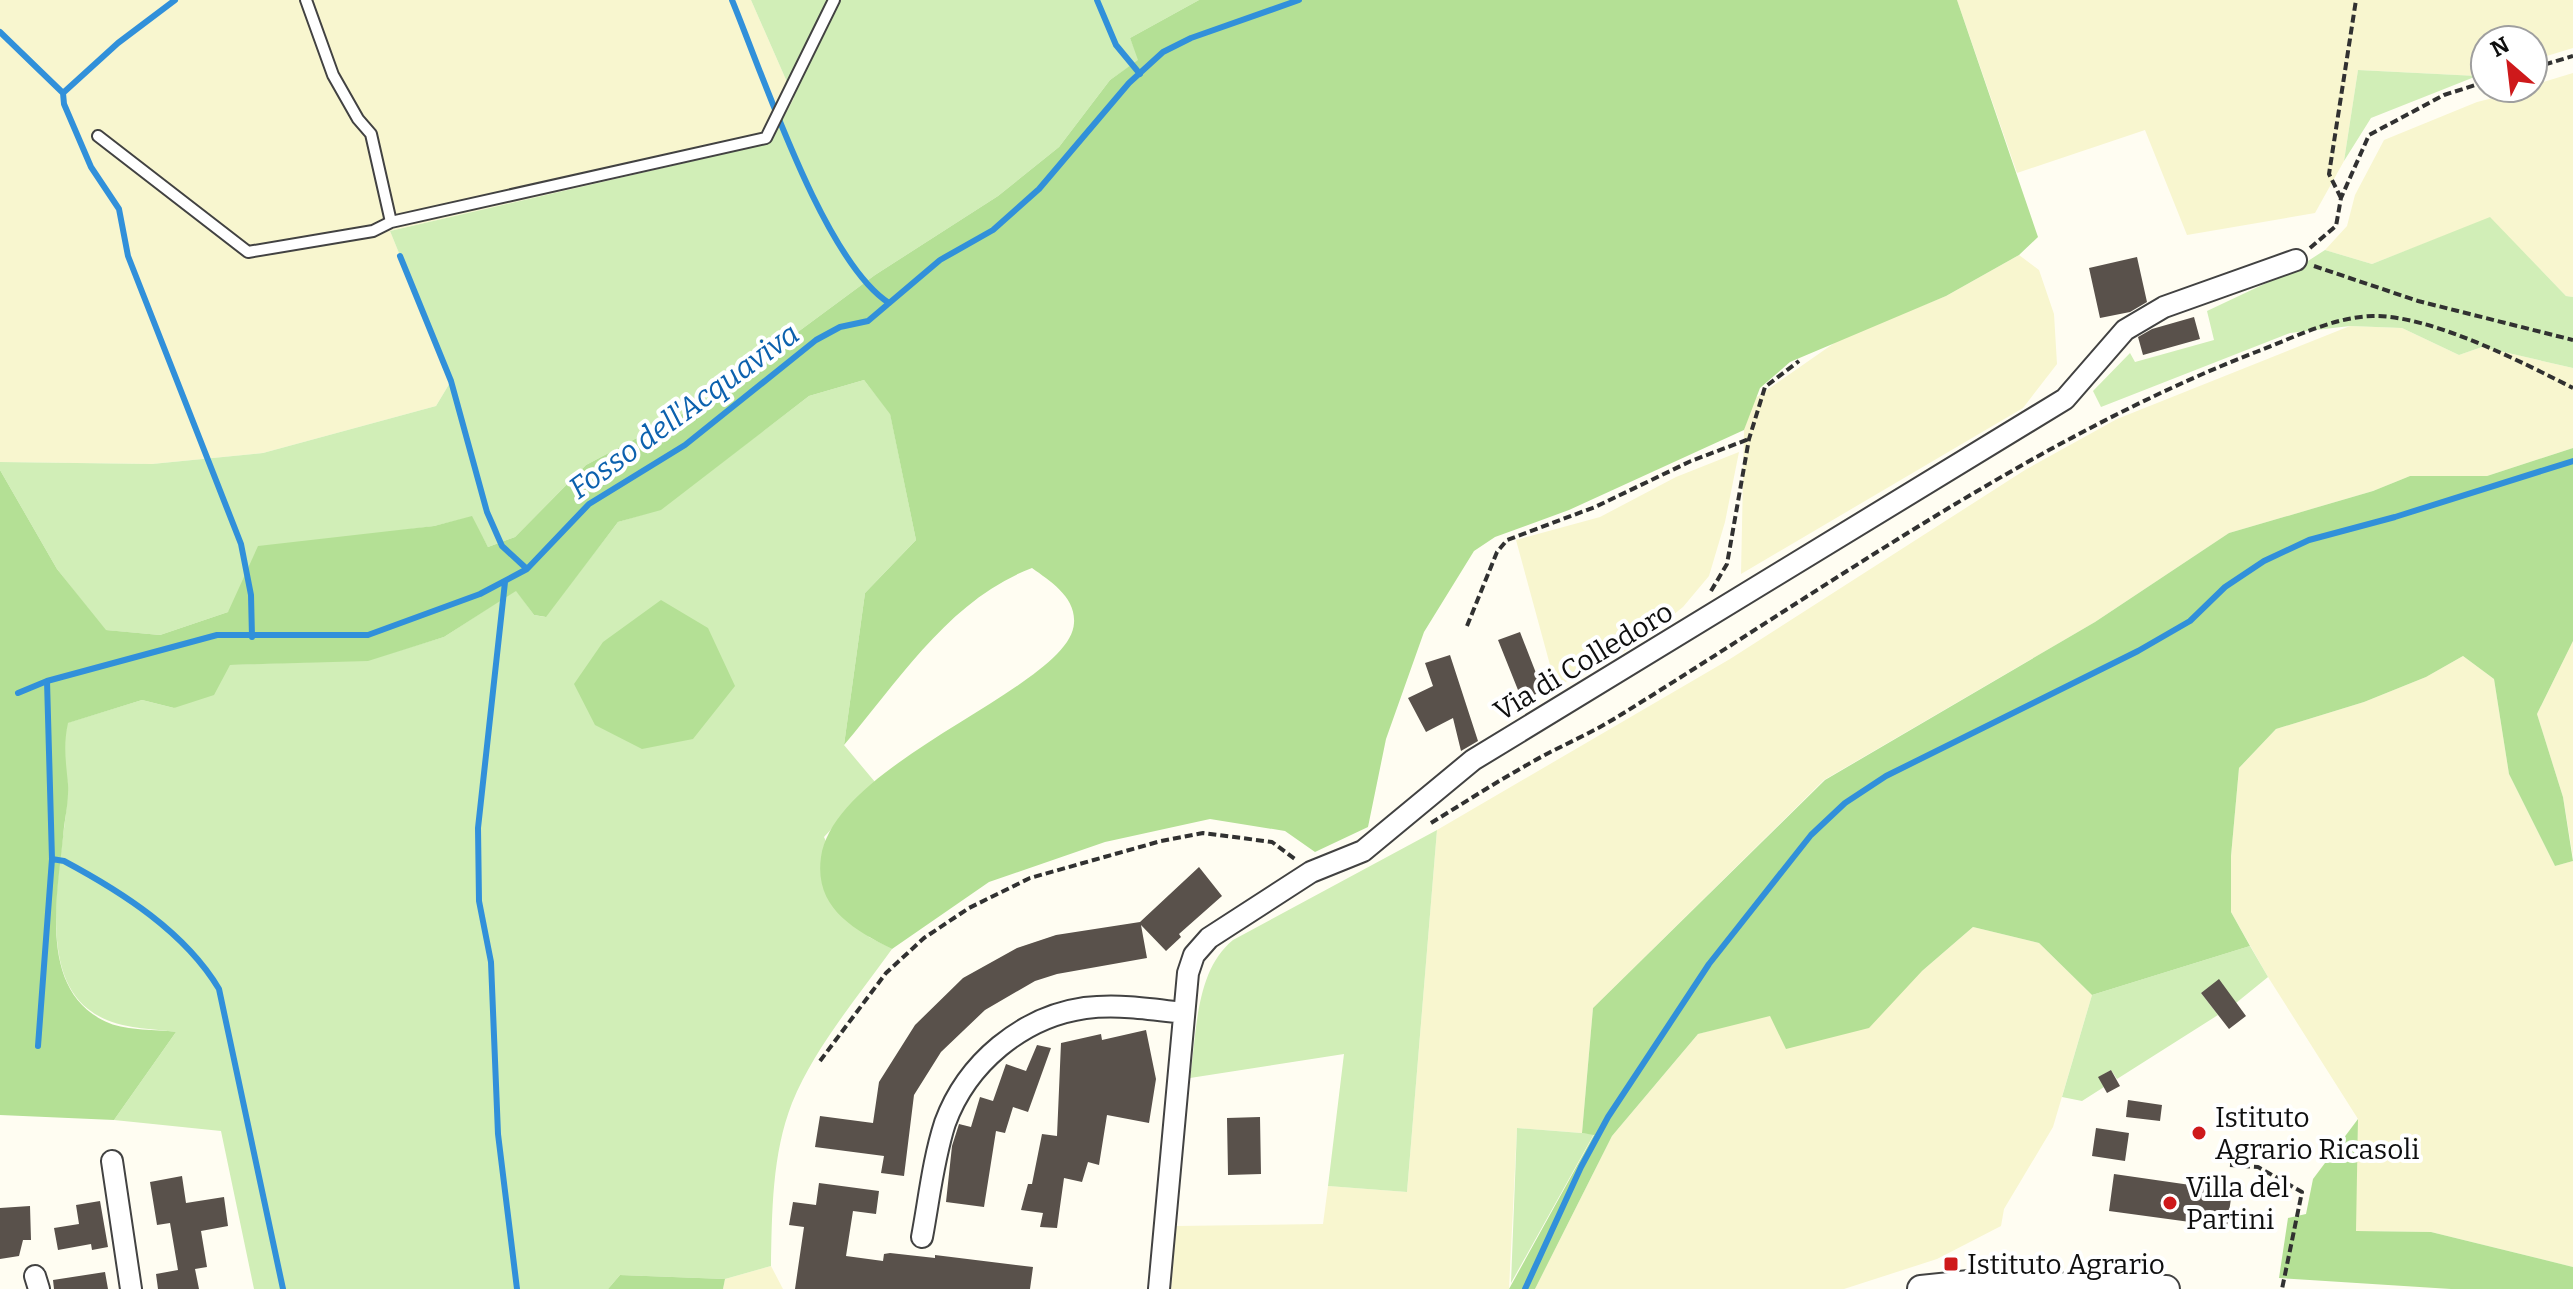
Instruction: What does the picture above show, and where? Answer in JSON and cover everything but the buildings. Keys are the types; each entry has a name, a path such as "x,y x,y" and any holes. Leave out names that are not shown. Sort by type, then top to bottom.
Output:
{"street":[{"name":"Via di Colledoro","path":"1159,1289 1183,1013 1191,963 1199,947 1216,932 1311,872 1363,851 1473,760 2065,399 2125,330 2164,307 2296,260"},
{"path":"922,1237 947,1119 964,1086 994,1051 1043,1020 1083,1008 1130,1007 1183,1013"},
{"path":"112,1161 131,1289"},
{"path":"1921,1289 1969,1284 2166,1289"}],"lane":[{"path":"306,0 333,75 358,119 371,134 391,222"},
{"path":"98,136 248,252 373,231 391,222 766,138 834,0"}],"path":[{"path":"2341,198 2329,174 2356,0"},
{"path":"2549,63 2573,56"},
{"path":"2296,260 2336,226 2341,198 2369,135 2444,95 2469,87"},
{"path":"2296,260 2418,301 2573,340"},
{"path":"1429,823 1526,765 1619,717 1786,609 2091,426 2155,394 2328,325 2359,317 2406,320 2477,344 2573,388"},
{"path":"1688,631 1727,564 1749,439 1765,387 1799,361"},
{"path":"1467,626 1497,552 1507,540 1595,507 1691,461 1749,439"},
{"path":"820,1061 886,973 924,938 969,908 1030,878 1161,841 1203,833 1272,842 1311,872"},
{"path":"2230,1165 2258,1167 2302,1192 2282,1289"}],"shaded area":[{"path":"0,0 751,0 794,98 770,143 390,231 451,381 436,406 263,453 152,464 0,462"},
{"path":"1957,0 2573,0 2573,48 2549,55 2549,24 2469,24 2469,76 2358,70 2344,161 2315,213 2187,235 2145,130 2017,173"},
{"path":"2573,73 2573,297 2566,296 2490,218 2372,264 2325,250 2347,226 2355,195 2384,140 2472,104 2549,104 2549,80"},
{"path":"2019,255 2039,270 2054,314 2057,364 2023,408 1741,574 1744,430 1754,399 1840,339 1946,296"},
{"path":"2350,326 2402,328 2459,355 2482,347 2573,368 2573,448 2487,476 2410,476 2373,491 2229,533 2095,622 1824,780 1593,1008 1582,1133 1517,1128 1509,1289 1171,1289 1176,1226 1323,1224 1328,1186 1407,1192 1437,830 1730,659 2025,470 2117,419"},
{"path":"1739,452 1725,522 1709,576 1683,607 1634,646 1556,687 1516,540 1600,517 1676,477"},
{"path":"2573,641 2573,857 2563,797 2537,714"},
{"path":"2463,656 2494,679 2509,774 2555,866 2573,861 2573,1267 2431,1232 2355,1231 2358,1119 2268,977 2231,912 2231,856 2239,768 2276,729 2364,702 2426,677"},
{"path":"1973,927 2039,943 2092,995 2053,1127 2004,1209 2001,1226 1937,1259 1844,1289 1535,1289 1612,1136 1698,1034 1922,971"},
{"path":"771,1266 783,1289 723,1289 725,1279"}],"green space":[{"path":"751,0 1199,0 1130,38 1139,60 1110,80 1059,147 998,196 875,275 699,405 586,465 515,537 488,547 471,517 434,526 352,537 228,612 160,635 105,630 57,569 0,470 0,462 152,464 263,453 436,406 451,381 390,231 770,143 794,98"},
{"path":"1199,0 1957,0 2038,237 2019,255 1946,296 1790,362 1760,388 1744,430 1569,510 1495,537 1474,551 1424,632 1386,739 1368,827 1315,852 1285,831 1210,819 1105,842 989,882 892,949 850,924 830,903 824,890 820,874 821,857 836,822 866,789 906,757 1035,673 1063,647 1074,623 1074,614 1060,591 1032,568 1003,582 951,620 844,745 865,593 916,540 890,414 864,380 809,396 661,510 618,522 546,617 534,615 516,591 444,637 368,661 230,665 214,695 174,708 142,700 68,723 65,747 68,795 56,908 60,964 70,988 85,1008 109,1023 133,1029 176,1032 114,1120 0,1115 0,470 57,569 106,630 160,635 228,612 258,546 434,526 472,516 488,547 515,537 586,465 699,405 875,275 998,196 1059,147 1110,80 1138,60 1130,38"},
{"path":"2358,70 2469,76 2469,79 2371,118 2344,161"},
{"path":"2490,217 2566,296 2573,297 2573,368 2482,347 2459,355 2402,328 2350,326 2290,333 2101,407 2093,391 2130,353 2135,362 2214,340 2207,311 2294,270 2325,250 2372,264"},
{"path":"864,380 890,413 916,540 865,593 844,745 875,782 824,837 869,937 892,949 812,1062 792,1103 777,1163 771,1266 725,1279 620,1275 608,1289 254,1289 221,1131 114,1120 176,1032 130,1026 98,1016 71,990 61,965 56,906 68,790 63,754 67,723 142,700 174,708 229,665 368,660 444,637 516,590 534,615 545,617 618,522 661,509 809,396"},
{"path":"2573,448 2573,641 2537,714 2563,797 2573,861 2555,866 2509,774 2494,679 2463,656 2426,677 2364,702 2276,729 2239,768 2231,856 2231,912 2250,946 2092,995 2039,943 1973,927 1922,971 1869,1028 1786,1049 1770,1016 1698,1034 1612,1136 1535,1289 1509,1289 1594,1135 1582,1133 1593,1008 1825,780 2095,622 2229,533 2373,491 2410,476 2487,476"},
{"path":"661,600 708,628 735,686 693,739 642,749 595,725 574,684 603,642"},
{"path":"1437,830 1407,1192 1328,1186 1344,1054 1190,1078 1205,985 1211,968 1233,940"},
{"path":"2250,946 2268,977 2236,1003 2219,980 2201,993 2218,1015 2117,1079 2111,1070 2099,1077 2104,1087 2082,1101 2062,1097 2092,995"},
{"path":"2358,1119 2356,1231 2431,1232 2573,1267 2573,1289 2451,1289 2279,1278 2288,1218 2306,1214 2313,1179"},
{"path":"1517,1128 1594,1134 1511,1283"},
{"path":"620,1275 725,1279 723,1289 608,1289"}],"waterway":[{"path":"63,93 118,43 175,0"},
{"path":"732,0 778,118 819,208 841,248 865,281 889,303"},
{"path":"1097,0 1116,45 1140,74"},
{"name":"Fosso dell'Acquaviva","path":"18,693 47,681 217,635 368,635 480,594 527,569 589,504 685,445 816,340 840,327 868,321 940,260 993,230 1039,189 1129,83 1163,52 1191,38 1299,0"},
{"path":"0,32 63,93 64,104 91,167 119,209 128,256 241,544 251,595 252,637"},
{"path":"400,256 451,381 487,512 502,546 527,569"},
{"path":"1525,1289 1581,1167 1608,1117 1709,964 1811,835 1845,803 1886,776 2138,651 2190,621 2225,587 2264,561 2309,540 2395,517 2573,461"},
{"path":"505,582 478,828 479,901 491,962 498,1134 517,1289"},
{"path":"38,1046 52,859 47,681"},
{"path":"52,859 64,861 86,873 150,915 189,949 219,989 283,1289"}],"place":[{"name":"Istituto Agrario Ricasoli","path":"2199,1133"},
{"name":"Villa del Partini","path":"2170,1203"},
{"name":"Istituto Agrario","path":"1951,1264"}]}
